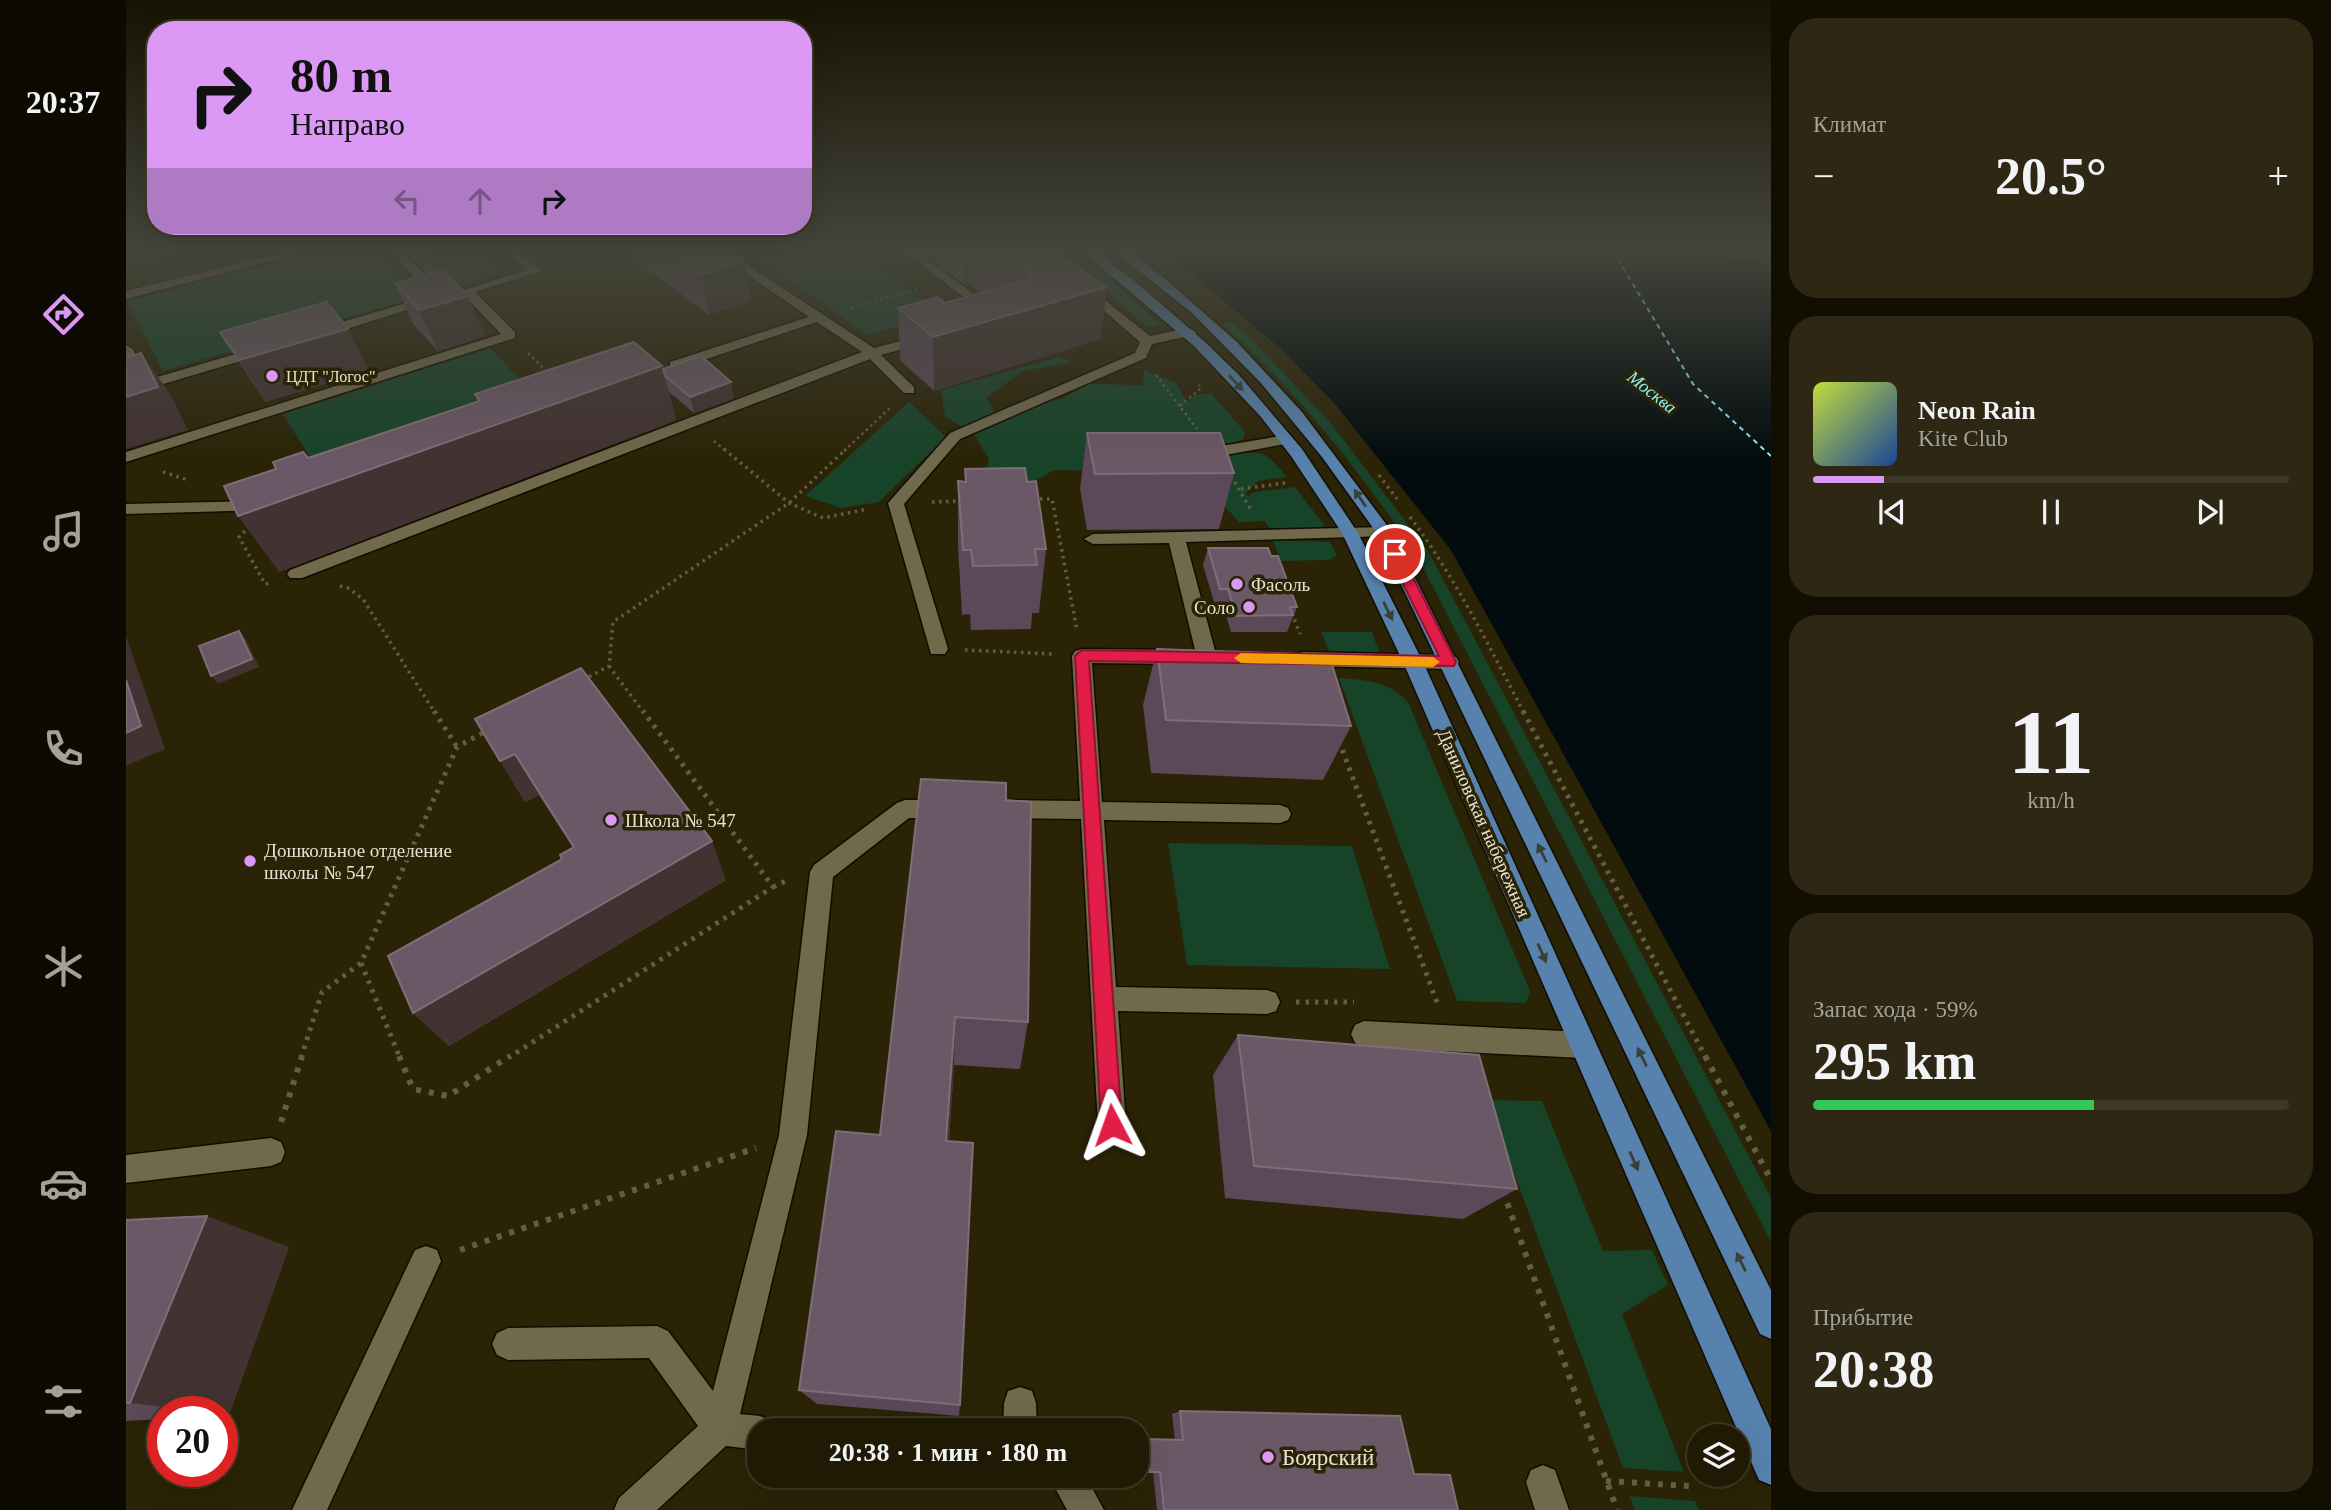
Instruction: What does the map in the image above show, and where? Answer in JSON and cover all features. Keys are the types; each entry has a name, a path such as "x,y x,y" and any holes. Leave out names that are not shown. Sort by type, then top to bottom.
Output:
{"main road":[{"name":"Даниловская набережная","path":"1177,321 1286,440 1350,532 1413,662 1771,1468"},
{"name":"Даниловская набережная","path":"1208,321 1249,362 1340,468 1384,532 1771,1323"}],"street":[{"path":"310,336 359,321"},
{"path":"126,457 510,335 496,321"},
{"path":"665,369 807,321"},
{"path":"826,321 872,353 909,390"},
{"path":"1117,321 1144,348"},
{"path":"938,649 896,503 955,436 1144,348 1189,332"},
{"path":"296,574 686,418 872,353 936,335"},
{"path":"126,391 271,348"},
{"path":"126,349 143,386"},
{"path":"1188,456 1286,440"},
{"path":"126,509 272,503"},
{"path":"1093,540 1384,532"},
{"path":"1176,538 1207,658"},
{"path":"1112,1125 1082,656 1233,658"},
{"path":"1283,659 1449,662"},
{"path":"631,1510 720,1429 793,1135 822,872 905,809 1090,808 1280,814"},
{"path":"1103,999 1267,1002"},
{"path":"1364,1034 1582,1045"},
{"path":"126,1169 271,1153"},
{"path":"309,1510 426,1261"},
{"path":"508,1344 657,1342 720,1429 747,1432"},
{"path":"1073,1488 1087,1510"}],"path":[{"path":"510,335 556,381"},
{"path":"1144,348 1180,405 1241,489 1265,537"},
{"path":"1180,405 1201,388 1193,379"},
{"path":"361,963 413,1089 449,1096 773,887 609,666 613,622 789,503 909,390"},
{"path":"686,418 789,503 823,518 896,503 974,501"},
{"path":"1377,472 1399,501"},
{"path":"1241,489 1290,482"},
{"path":"938,649 1082,656 1052,499 1026,499"},
{"path":"272,503 239,537 265,584 296,574 348,588 363,599 457,747"},
{"path":"1406,511 1428,541 1474,620 1771,1180"},
{"path":"1291,610 1309,659"},
{"path":"574,685 609,666"},
{"path":"271,1153 322,992 361,963 457,747 492,728"},
{"path":"1337,735 1449,1039"},
{"path":"426,1261 793,1135"},
{"path":"1500,1182 1617,1510"},
{"path":"1606,1481 1687,1486"}],"green space":[{"path":"138,321 334,321 163,371"},
{"path":"849,321 916,321 868,335"},
{"path":"1141,321 1157,321 1160,324 1147,327"},
{"path":"1232,322 1330,422 1428,551 1771,1198 1771,1242 1415,552 1325,432 1276,376 1222,324"},
{"path":"490,348 539,400 321,475 283,414"},
{"path":"1058,357 1073,362 1023,371 986,398 996,414 1023,405 1062,399 1088,384 1143,385 1144,370 1176,383 1187,402 1195,395 1211,393 1245,432 1244,439 1222,446 1231,455 1264,455 1287,477 1258,481 1245,494 1251,497 1250,493 1295,487 1324,525 1320,530 1271,532 1265,521 1239,522 1220,501 1100,471 1054,470 1014,493 984,481 989,459 974,435 945,416 941,390"},
{"path":"909,402 946,437 879,502 841,508 805,496"},
{"path":"1273,540 1330,542 1337,556 1328,560 1281,561"},
{"path":"1321,632 1372,632 1379,652 1373,656 1331,655"},
{"path":"1339,678 1385,686 1408,702 1530,991 1526,1003 1457,1001"},
{"path":"1168,843 1352,846 1390,969 1187,965"},
{"path":"1487,1100 1542,1101 1603,1251 1652,1250 1668,1285 1622,1314 1684,1472 1623,1468"},
{"path":"1629,1496 1695,1501 1699,1510 1635,1510"}],"water":[{"name":"Москва","path":"1248,321 1771,321 1771,1131 1451,550 1335,404 1280,348"}],"building":[{"path":"258,321 342,321 348,329 239,360 220,332"},
{"path":"914,321 987,321 933,337"},
{"path":"634,342 662,366 238,516 224,486 276,469 273,462 303,452 308,458 480,401 475,394"},
{"path":"141,353 158,387 126,397 126,358"},
{"path":"701,356 731,382 690,397 665,376 663,369"},
{"path":"1087,433 1220,433 1234,473 1095,474"},
{"path":"1025,468 1027,482 1036,481 1046,549 1035,549 1037,565 973,566 971,550 963,550 958,481 966,482 965,469"},
{"path":"1208,548 1268,548 1271,556 1278,556 1297,607 1290,607 1293,615 1236,616 1228,589 1220,589"},
{"path":"239,631 252,659 211,676 199,646"},
{"path":"1157,649 1329,655 1351,726 1166,720"},
{"path":"581,668 712,841 413,1013 388,956 562,859 560,855 574,847 515,754 500,761 475,719"},
{"path":"126,680 141,726 126,733"},
{"path":"921,779 1006,783 1006,800 1031,802 1028,1022 955,1017 946,1141 973,1143 960,1405 799,1390 836,1131 880,1135"},
{"path":"1238,1035 1479,1055 1517,1189 1254,1166"},
{"path":"207,1216 130,1403 126,1403 126,1220"},
{"name":"Боярский","path":"1180,1411 1400,1416 1414,1474 1450,1475 1458,1510 1164,1510 1160,1472 1150,1472 1149,1439 1183,1440"}],"ferry route":[{"path":"1655,321 1693,384 1771,456"}],"slow traffic":[{"path":"1241,658 1433,662"}],"place":[{"name":"ЦДТ \"Логос\"","path":"272,376"},
{"name":"Фасоль","path":"1237,584"},
{"name":"Соло","path":"1249,607"},
{"name":"Школа № 547","path":"611,820"},
{"name":"Дошкольное отделение школы № 547","path":"250,861"},
{"name":"Боярский","path":"1268,1457"}],"route":[{"path":"1112,1125 1082,656 1449,662 1395,554"}]}
